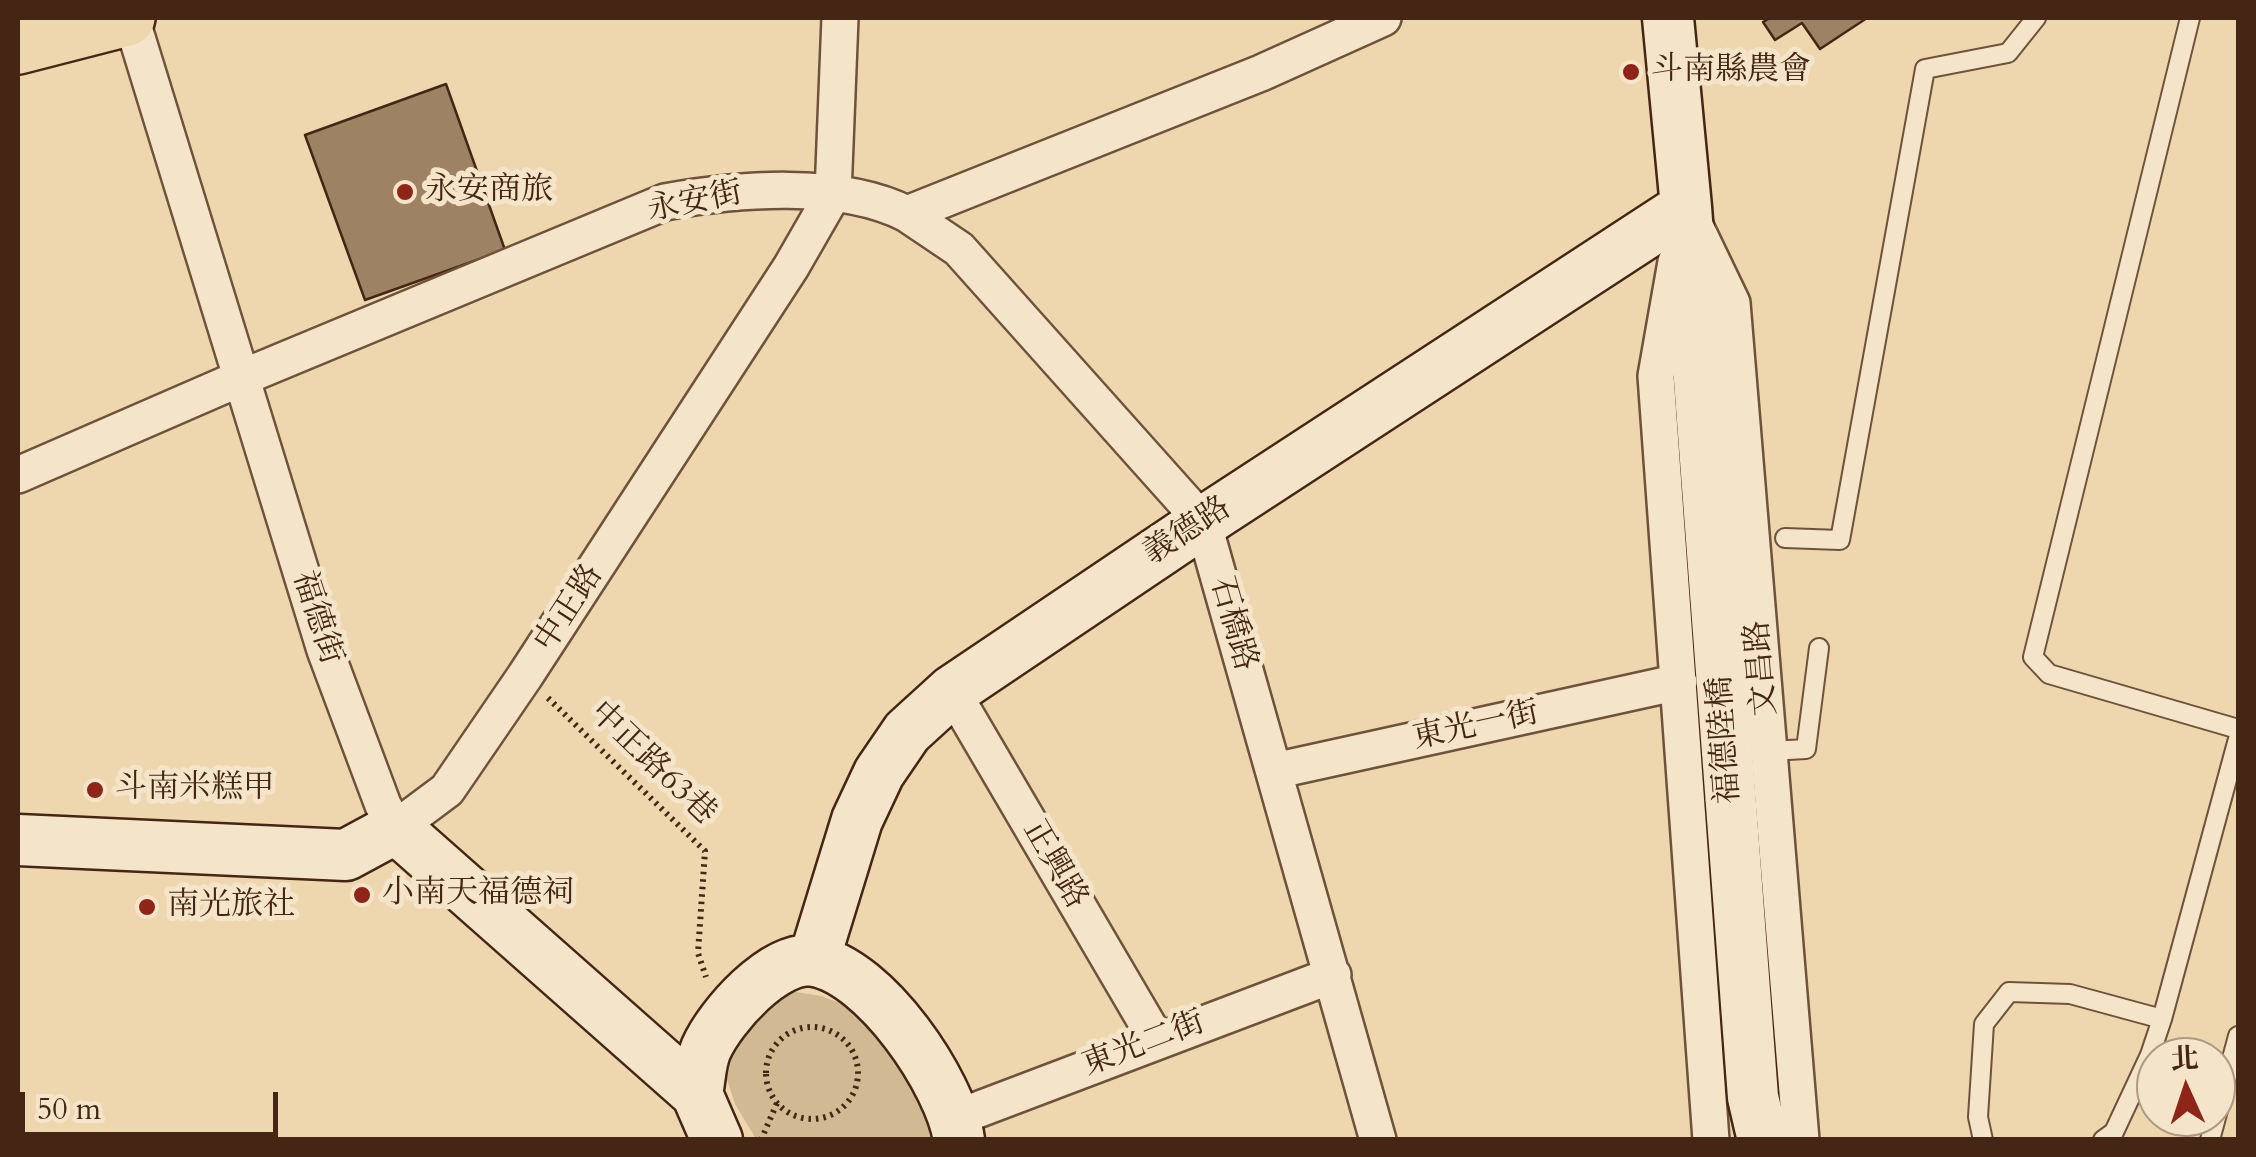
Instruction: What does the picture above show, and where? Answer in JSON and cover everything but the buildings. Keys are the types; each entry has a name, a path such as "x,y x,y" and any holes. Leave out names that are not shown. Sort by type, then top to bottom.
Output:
{"main road":[{"path":"18,46 129,18"},
{"name":"文昌路","path":"1668,18 1695,339"},
{"name":"義德路","path":"814,960 858,820 879,773 907,732 952,692 1203,522 1686,207"},
{"name":"福德陸橋","path":"1695,339 1753,1097 1763,1140"},
{"name":"中正路","path":"18,840 346,855 396,828"},
{"name":"福德街","path":"396,828 698,1094 717,1140"},
{"path":"698,1094 704,1053 720,1020 765,978 790,964 814,960 852,978 909,1031 958,1129"}],"street":[{"name":"福德街","path":"129,18 325,650 383,805 396,828"},
{"name":"中正路","path":"396,828 447,790 526,676 791,267 833,194 840,18"},
{"path":"906,214 1261,73 1383,18"},
{"name":"永安街","path":"18,475 666,202 718,192 756,190 833,194 886,203 906,214"},
{"name":"文昌路","path":"1686,207 1656,376 1711,1140"},
{"name":"文昌路","path":"1686,207 1732,303 1802,1140"},
{"name":"石橋路","path":"906,214 959,249 1203,522 1378,1140"},
{"name":"東光一街","path":"1274,771 1679,682"},
{"name":"正興路","path":"952,692 1156,1040"},
{"name":"東光二街","path":"958,1129 1156,1040 1333,974"}],"lane":[{"path":"1785,538 1840,540 1925,69 2008,52 2036,18"},
{"path":"2190,18 2033,657 2049,674 2238,729"},
{"path":"1770,751 1806,750 1819,648"},
{"path":"2103,1140 2114,1132 2162,1020 2238,739"},
{"path":"1983,1140 1978,1117 1984,1024 2009,992 2070,994 2162,1020"},
{"path":"2210,1140 2238,1036"}],"path":[{"name":"中正路63巷","path":"526,676 705,851 698,953 720,1020"},
{"path":"761,1140 777,1103 766,1080 767,1064 779,1042 807,1027 825,1029 850,1047 858,1062 858,1078 854,1094 840,1110 816,1119 800,1118 777,1103"}],"shaded area":[{"path":"790,991 821,996 851,1007 897,1042 936,1139 756,1139 735,1104 727,1079 736,1037 762,1004"}],"place":[{"name":"斗南縣農會","path":"1631,72"},
{"name":"永安商旅","path":"405,192"},
{"name":"斗南米糕甲","path":"95,790"},
{"name":"小南天福德祠","path":"362,895"},
{"name":"南光旅社","path":"147,907"}]}
